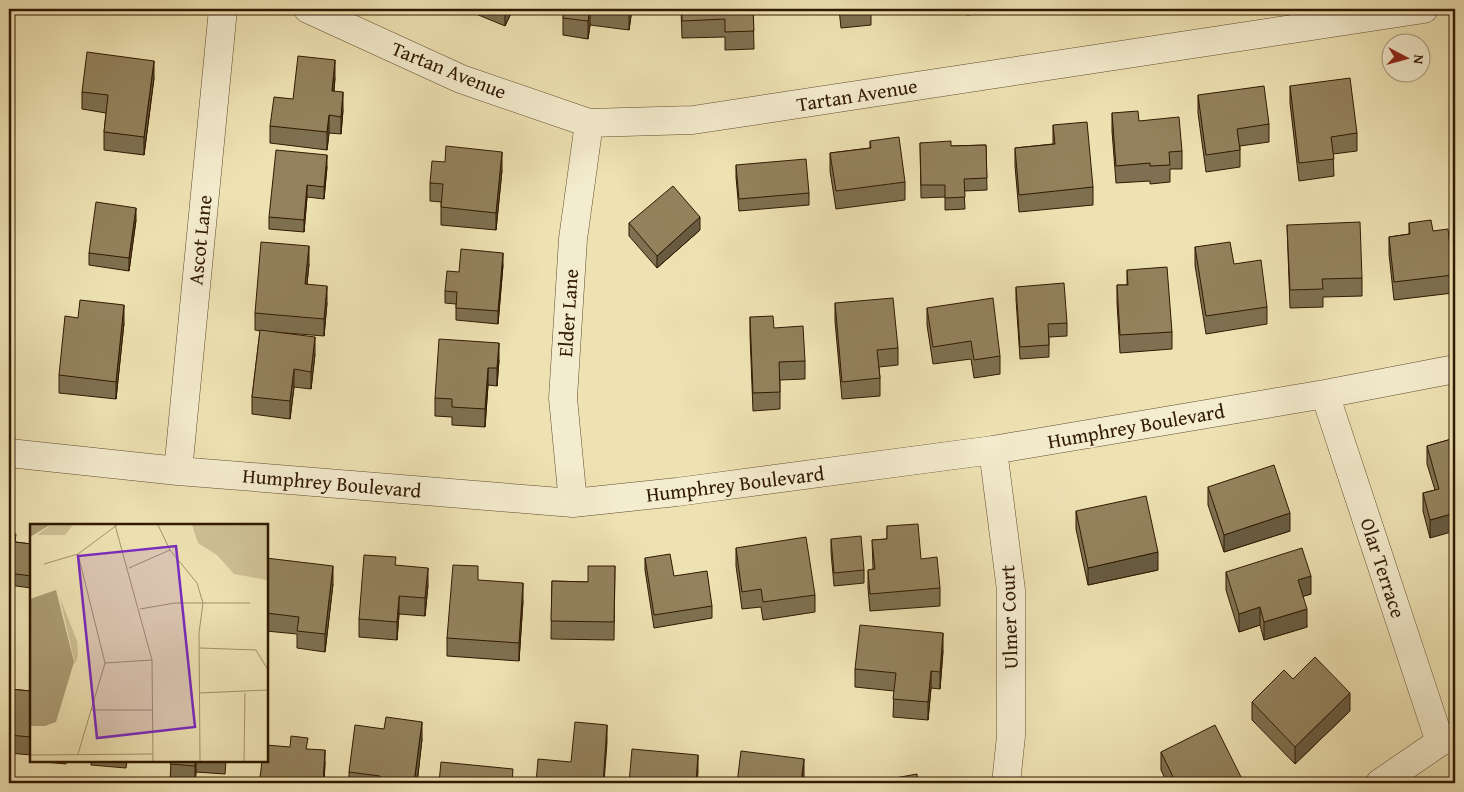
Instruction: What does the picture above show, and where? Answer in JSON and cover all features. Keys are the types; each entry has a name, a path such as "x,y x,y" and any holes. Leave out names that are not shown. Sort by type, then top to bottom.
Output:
{"street":[{"name":"Ascot Lane","path":"178,470 222,9"},
{"name":"Tartan Avenue","path":"308,9 461,79 589,124 693,120 1424,9"},
{"name":"Elder Lane","path":"573,504 563,398 573,239 589,124"},
{"name":"Humphrey Boulevard","path":"9,453 178,470 573,504 993,450 1325,394 1455,369"},
{"name":"Olar Terrace","path":"1325,394 1448,739"},
{"name":"Ulmer Court","path":"993,450 1011,590 1011,736 1006,783"},
{"path":"1380,783 1448,739"}],"building":[{"path":"564,9 590,9 588,21 563,18"},
{"path":"600,9 630,9 629,12"},
{"path":"682,9 753,9 754,31 725,32 725,19 682,21"},
{"path":"87,52 154,61 144,137 104,132 108,95 82,92"},
{"path":"298,56 335,60 332,91 343,92 341,117 329,115 327,132 270,126 274,97 293,99"},
{"path":"1350,78 1357,133 1331,137 1334,159 1299,163 1290,86"},
{"path":"1264,86 1269,124 1237,129 1240,150 1206,155 1198,95"},
{"path":"1138,111 1139,121 1179,117 1182,151 1169,152 1170,165 1150,166 1150,163 1116,166 1112,113"},
{"path":"1087,122 1093,187 1019,195 1015,148 1055,144 1053,125"},
{"path":"899,137 905,182 836,191 830,153 871,148 870,141"},
{"path":"951,141 951,146 986,145 987,178 964,179 965,197 945,198 945,185 921,185 920,143"},
{"path":"446,146 502,152 496,213 441,207 443,184 430,183 432,161 445,162"},
{"path":"276,150 327,155 324,187 307,185 304,220 269,217"},
{"path":"806,159 809,193 739,199 736,165"},
{"path":"673,186 700,217 657,256 629,223"},
{"path":"96,202 136,208 129,258 89,253"},
{"path":"1431,220 1433,231 1448,229 1453,275 1394,282 1389,237 1410,234 1409,223"},
{"path":"1360,222 1362,278 1322,279 1323,289 1290,290 1287,225"},
{"path":"261,242 309,246 305,284 327,286 324,319 255,313"},
{"path":"1230,242 1234,264 1261,260 1267,307 1206,316 1195,247"},
{"path":"461,249 503,253 498,311 456,308 457,292 445,291 447,271 459,272"},
{"path":"1167,267 1172,332 1120,335 1117,285 1128,285 1127,270"},
{"path":"1064,283 1067,323 1048,324 1049,345 1020,347 1016,287"},
{"path":"893,298 898,348 877,350 880,378 842,382 835,303"},
{"path":"993,298 1000,356 974,360 971,341 933,347 927,308"},
{"path":"80,300 124,305 116,382 59,375 65,316 78,318"},
{"path":"773,316 774,328 803,326 805,361 779,362 780,392 753,393 750,317"},
{"path":"260,330 315,337 311,372 294,369 290,401 252,397"},
{"path":"439,339 499,343 497,368 488,368 485,409 452,407 452,399 435,398"},
{"path":"1455,438 1455,513 1430,520 1423,493 1439,489 1427,446"},
{"path":"1274,465 1290,513 1224,535 1208,487"},
{"path":"1146,496 1158,552 1088,568 1076,511"},
{"path":"918,524 921,559 937,557 940,588 870,594 868,570 875,569 872,540 887,539 887,526"},
{"path":"9,533 16,534 15,542 30,544 30,576 9,573"},
{"path":"861,536 864,570 834,573 831,539"},
{"path":"806,537 815,595 763,602 761,589 742,592 736,548"},
{"path":"1302,548 1311,576 1298,580 1307,609 1264,622 1260,607 1239,614 1226,572"},
{"path":"670,554 674,576 707,571 712,606 654,615 645,558"},
{"path":"364,555 396,557 395,565 428,568 425,598 399,596 397,622 359,619"},
{"path":"268,558 333,566 325,634 297,631 299,617 268,613"},
{"path":"453,565 478,566 478,580 523,583 519,643 447,638"},
{"path":"588,566 615,566 614,622 551,621 552,581 588,582"},
{"path":"860,625 943,633 940,672 931,671 928,702 893,699 896,673 855,669"},
{"path":"1315,657 1350,693 1295,747 1252,702 1284,670 1293,679"},
{"path":"9,689 30,691 30,737 9,735"},
{"path":"386,717 422,722 414,783 379,783 380,776 349,772 355,725 384,729"},
{"path":"575,722 607,725 603,783 536,783 538,759 571,762"},
{"path":"1215,725 1242,779 1233,783 1176,783 1161,752"},
{"path":"291,736 308,738 306,749 325,750 323,783 260,778 262,762 268,762 268,745 290,747"},
{"path":"632,749 698,755 696,783 629,783"},
{"path":"741,751 804,759 801,783 737,783"},
{"path":"171,762 195,762 195,766 170,764"},
{"path":"441,762 513,769 512,783 439,783"},
{"path":"917,774 918,783 868,783"}]}
